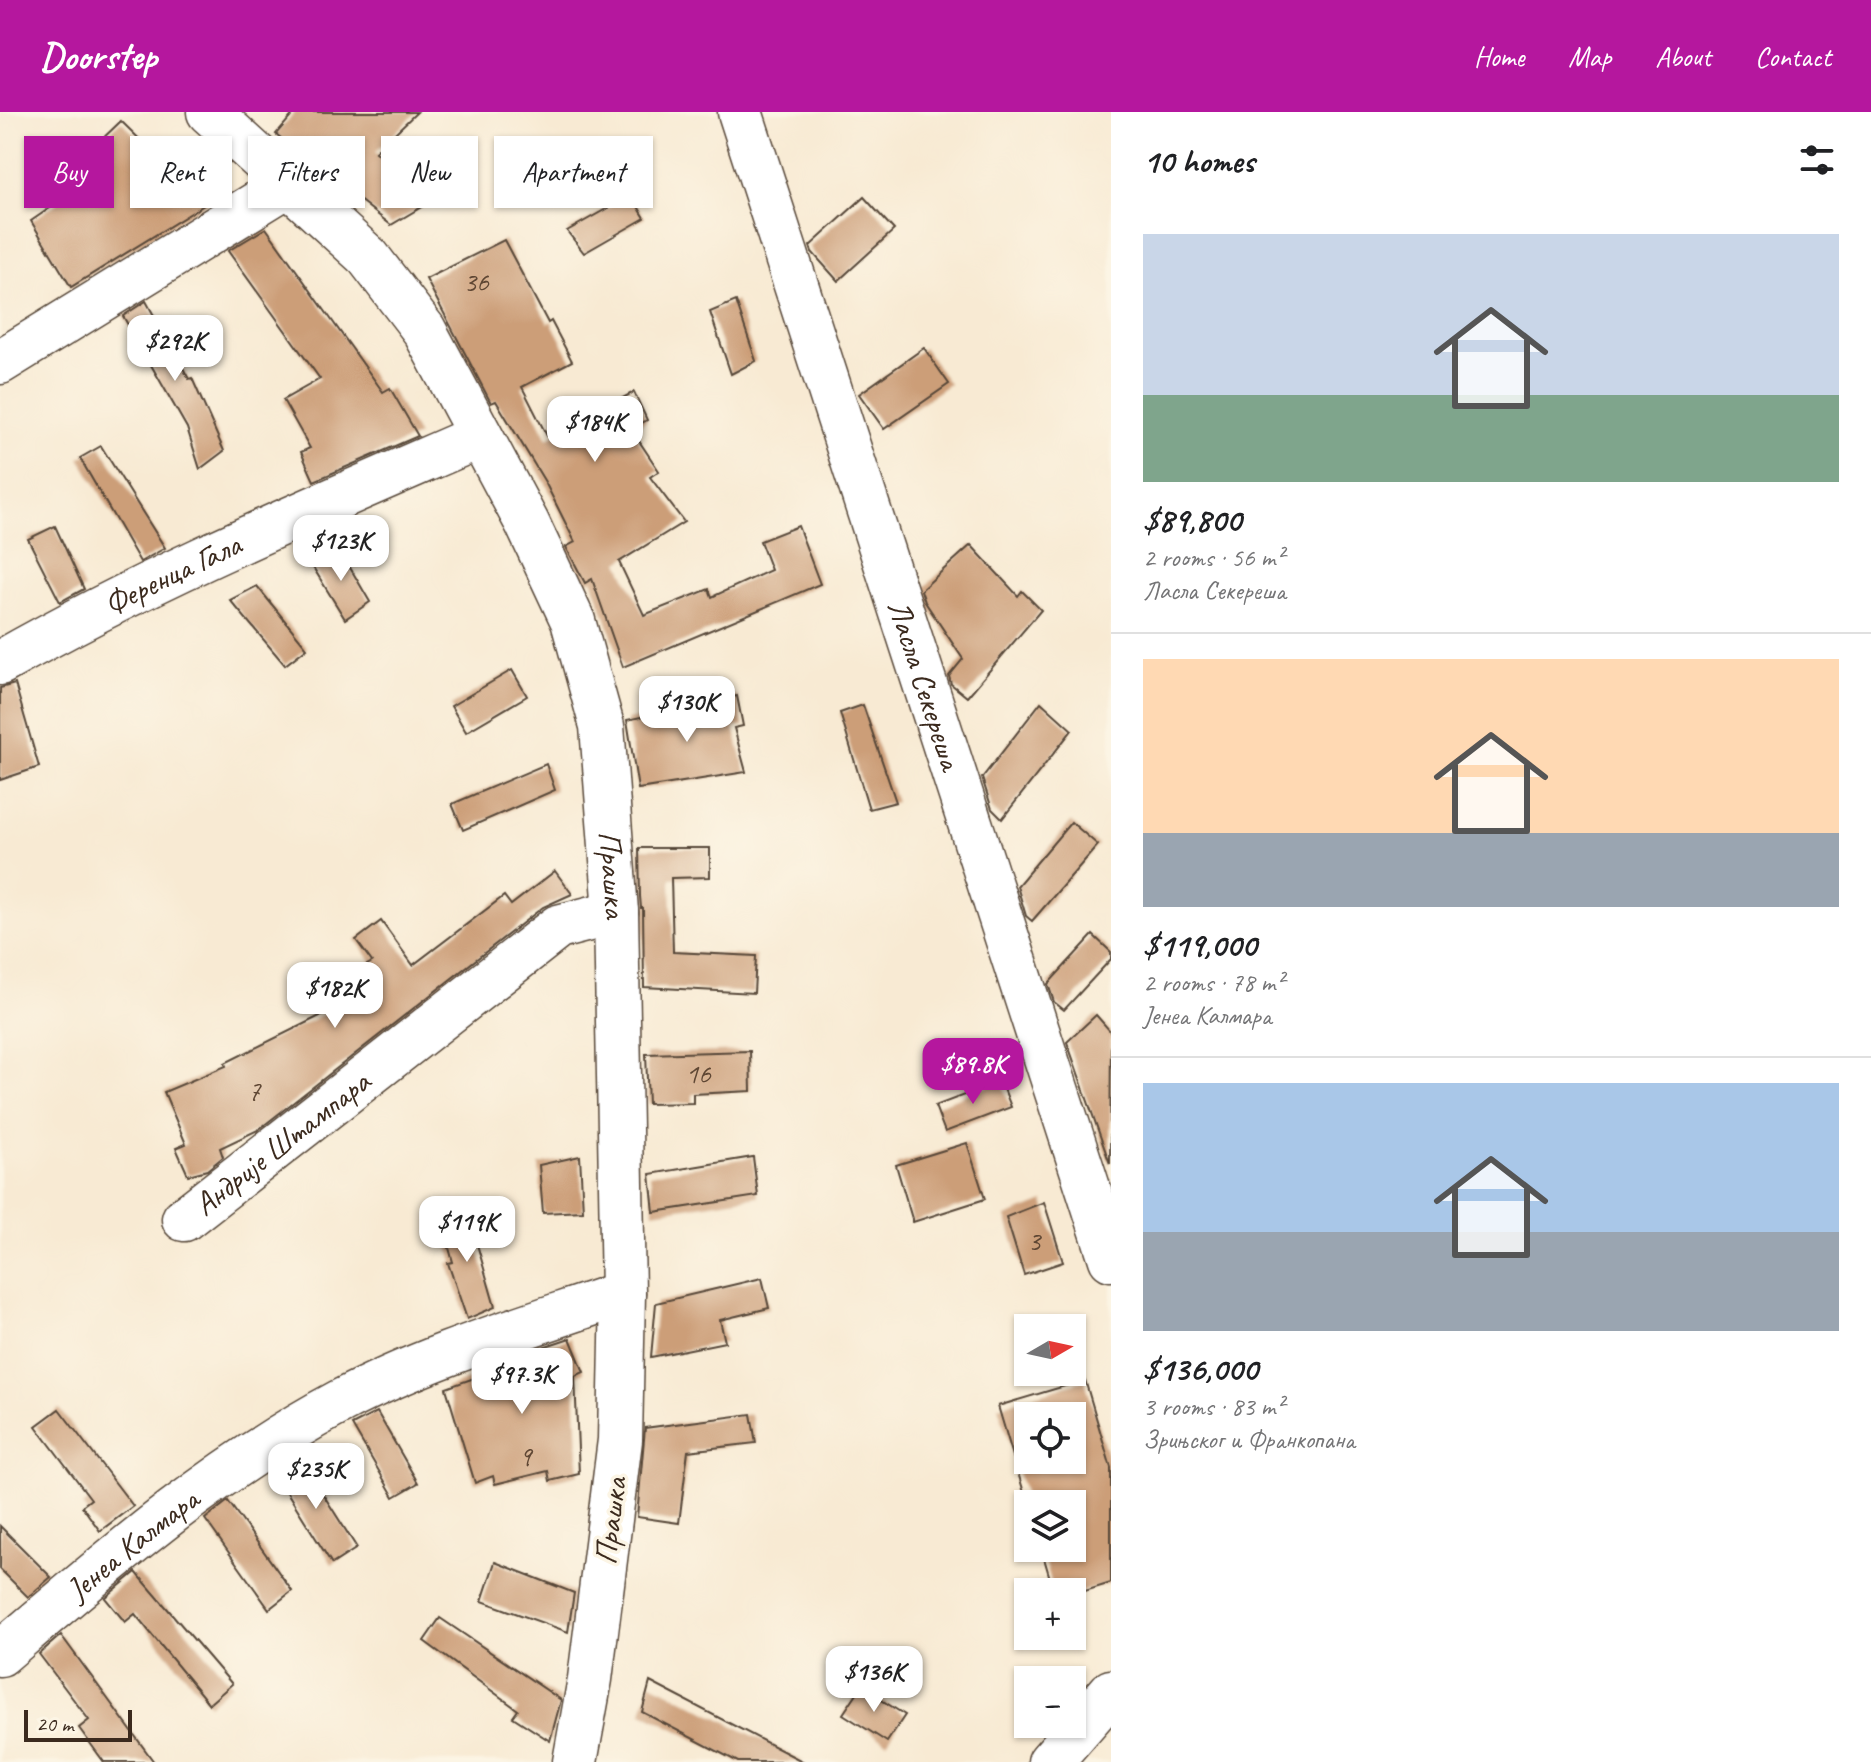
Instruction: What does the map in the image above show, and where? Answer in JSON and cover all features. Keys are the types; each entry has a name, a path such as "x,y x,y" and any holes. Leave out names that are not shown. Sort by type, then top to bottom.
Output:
{"street":[{"name":"Прашка","path":"209,112 248,147"},
{"name":"Ласла Секереша","path":"740,112 1111,1259"},
{"path":"0,362 250,208"},
{"name":"Прашка","path":"315,208 368,257 424,330 527,523 573,621 602,726 616,912 623,1293 620,1440 590,1679 575,1762"},
{"name":"Ференца Гала","path":"0,663 79,618 221,548 480,436"},
{"name":"Андрије Штампара","path":"184,1219 558,927 616,912"},
{"name":"Јенеа Калмара","path":"0,1654 125,1548 232,1466 341,1401 444,1356 623,1293"},
{"path":"1050,1762 1111,1692"}],"building":[{"path":"295,112 417,112 392,136 381,136 381,146 375,152 381,157 381,208 420,208 391,225 365,204 365,136 276,134"},
{"path":"121,121 136,136 130,136 130,208 199,208 71,287 31,221 50,208 114,208 114,136 105,136"},
{"path":"864,197 894,230 838,281 810,246"},
{"path":"608,208 639,208 645,218 584,253 567,231"},
{"path":"266,228 383,392 390,388 418,436 314,481 301,452 310,448 283,400 320,379 228,251"},
{"path":"504,240 572,361 522,387 548,438 634,392 647,420 631,429 659,471 650,477 684,522 619,562 644,615 709,589 712,597 771,570 760,541 798,526 820,584 623,667 592,579 585,583 566,547 575,542 545,482 496,401 491,403 426,279"},
{"path":"146,301 189,379 192,378 224,451 200,469 187,428 123,316"},
{"path":"736,301 756,361 731,374 710,312"},
{"path":"924,348 949,384 884,429 859,394"},
{"path":"101,446 165,548 140,562 80,458"},
{"path":"55,526 84,589 60,602 28,539"},
{"path":"971,545 1018,596 1022,591 1041,610 967,697 951,684 949,676 963,659 925,602 921,590"},
{"path":"338,547 370,602 345,619 311,564"},
{"path":"257,586 307,648 285,665 230,600"},
{"path":"512,670 527,696 466,732 451,706"},
{"path":"15,684 39,767 0,780 0,688"},
{"path":"737,696 743,726 734,728 746,772 638,789 627,720"},
{"path":"1041,702 1072,730 1002,819 992,809 982,778"},
{"path":"863,705 896,802 869,809 840,713"},
{"path":"546,764 555,790 463,830 452,804"},
{"path":"1071,822 1098,845 1032,921 1026,916 1017,886"},
{"path":"639,848 710,848 710,877 671,878 673,952 756,956 754,993 644,987"},
{"path":"555,871 572,894 543,907 258,1130 220,1148 223,1157 207,1170 188,1175 176,1148 186,1144 164,1092 226,1066 225,1063 336,1008 324,990 372,962 356,940 381,921 413,965 504,896 511,905"},
{"path":"1093,935 1111,952 1111,959 1064,1010 1054,1002 1048,984"},
{"path":"1096,1015 1111,1032 1110,1164 1067,1042"},
{"path":"750,1051 751,1091 693,1094 693,1103 648,1104 646,1054"},
{"path":"1001,1081 1011,1107 945,1132 935,1106"},
{"path":"967,1143 985,1199 913,1222 896,1165"},
{"path":"580,1156 583,1211 543,1213 539,1165"},
{"path":"753,1157 758,1196 654,1212 650,1174"},
{"path":"1044,1202 1063,1262 1024,1275 1006,1217"},
{"path":"466,1206 495,1307 467,1319 448,1263 453,1262 440,1216"},
{"path":"762,1278 769,1308 720,1320 725,1342 651,1357 656,1303"},
{"path":"570,1338 584,1372 575,1376 579,1474 550,1481 548,1471 495,1484 493,1476 475,1483 446,1388 491,1372 490,1368 519,1355"},
{"path":"1086,1383 1111,1468 1111,1583 1086,1591 1086,1578 1050,1578 1045,1562 1086,1562 1086,1490 1023,1490 1018,1474 1086,1474 1086,1402 1014,1402 1014,1459 998,1406 1065,1386 1086,1386"},
{"path":"59,1409 133,1506 100,1531 82,1506 91,1499 36,1426"},
{"path":"377,1412 418,1483 394,1497 352,1425"},
{"path":"751,1414 756,1443 688,1451 679,1523 637,1517 645,1428"},
{"path":"300,1458 357,1548 332,1564 275,1473"},
{"path":"228,1501 292,1591 269,1609 205,1519"},
{"path":"0,1526 51,1577 28,1597 0,1569"},
{"path":"495,1562 574,1593 568,1632 482,1601"},
{"path":"136,1572 232,1684 209,1704 135,1614 125,1622 105,1598"},
{"path":"440,1618 561,1700 550,1741 513,1717 518,1710 424,1641"},
{"path":"61,1635 154,1762 104,1762 79,1728 89,1720 39,1654"},
{"path":"650,1682 804,1762 738,1762 642,1712"},
{"path":"861,1687 905,1715 887,1742 843,1714"}]}
